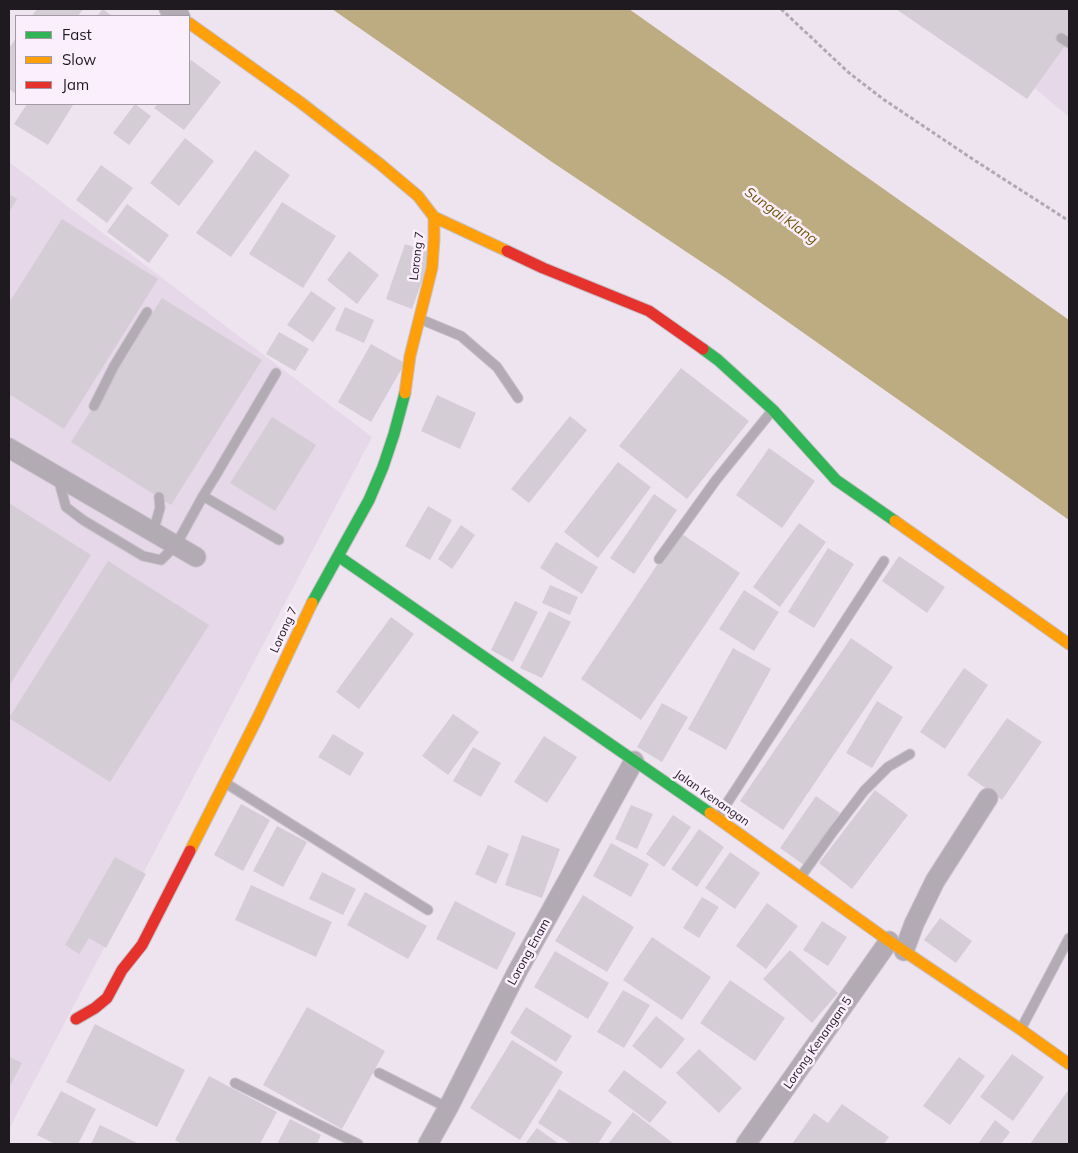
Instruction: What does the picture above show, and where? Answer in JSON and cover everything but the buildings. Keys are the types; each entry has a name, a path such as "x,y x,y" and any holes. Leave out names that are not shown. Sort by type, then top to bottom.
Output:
{"street":[{"path":"190,24 300,102 380,164 418,196 434,217 543,268 649,311 718,360 773,410 836,480 1069,644"},
{"name":"Lorong 7","path":"76,1018 107,998 122,970 142,944 259,715 310,606 369,500 384,467 405,393 410,356 432,268 434,217"},
{"path":"9,448 196,557"},
{"name":"Jalan Kenangan","path":"338,556 1069,1064"},
{"name":"Lorong Enam","path":"428,1144 517,972 634,761"},
{"name":"Lorong Kenangan 5","path":"746,1144 914,924 934,881 988,798"}],"lane":[{"path":"94,406 114,366 147,312"},
{"path":"420,319 461,336 496,367 518,398"},
{"path":"58,476 66,507 83,520 143,556 161,560 176,545 276,372"},
{"path":"659,559 716,480 773,410"},
{"path":"203,496 279,540"},
{"path":"153,532 160,508 159,497"},
{"path":"717,818 884,561"},
{"path":"801,878 864,791 888,767 910,754"},
{"path":"224,783 428,910"},
{"path":"1020,1029 1069,938"},
{"path":"380,1073 448,1108"},
{"path":"235,1082 358,1144"}],"path":[{"path":"781,9 848,72 883,100 1069,221"}],"shaded area":[{"path":"919,9 1069,9 1069,117 1032,86"},
{"path":"9,162 372,437 9,1129"}],"water":[{"name":"Sungai Klang","path":"332,9 629,9 1069,320 1069,520 727,279 552,162"}],"traffic: fast":[{"path":"703,349 718,360 773,410 836,480 895,521"},
{"path":"312,603 369,500 383,467 405,393"},
{"path":"338,556 710,813"}],"traffic: slow":[{"path":"190,24 300,102 380,164 418,196 434,217 507,251"},
{"path":"405,393 410,356 432,268 434,217"},
{"path":"895,521 1069,644"},
{"path":"190,851 259,715 312,603"},
{"path":"710,813 889,941 1069,1064"}],"traffic: jam":[{"path":"507,251 543,268 649,311 703,349"},
{"path":"76,1019 95,1008 107,998 122,970 142,945 190,851"}]}
